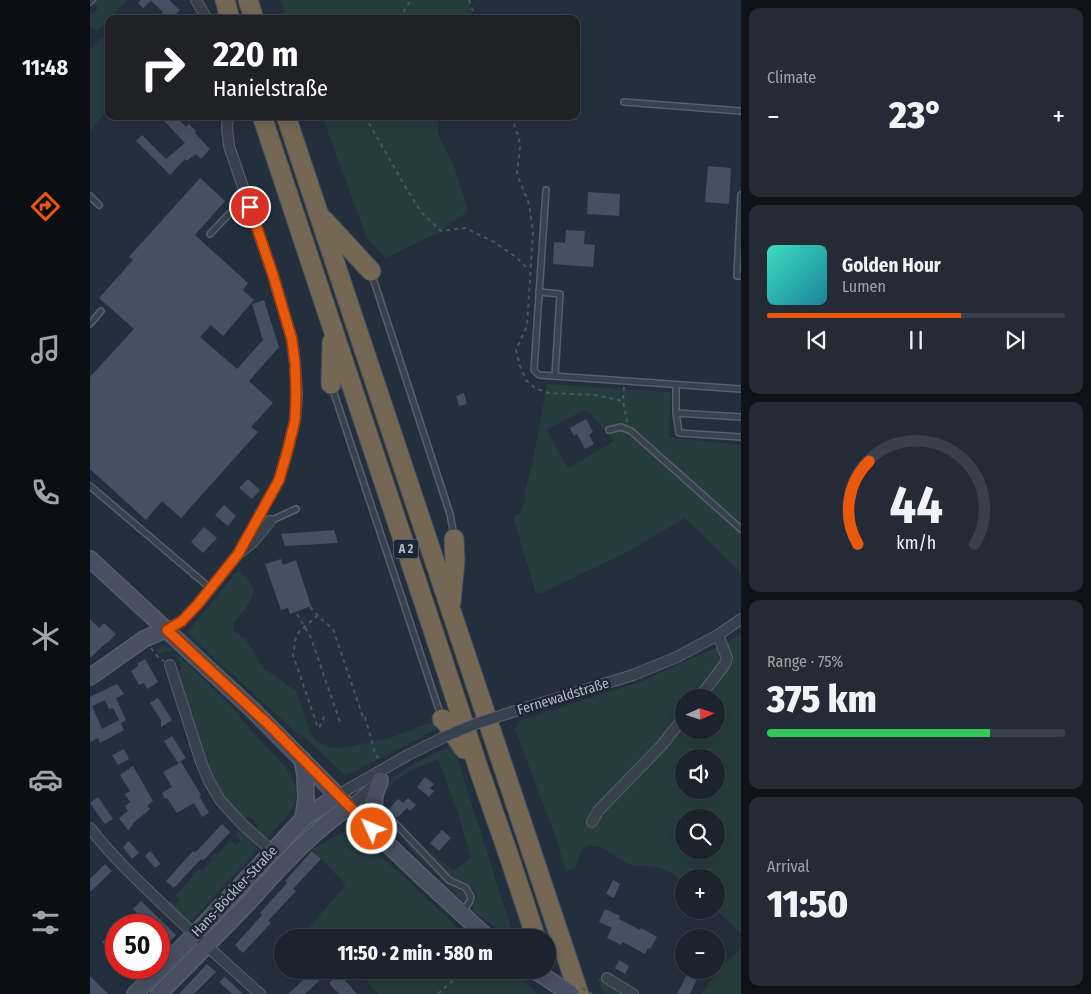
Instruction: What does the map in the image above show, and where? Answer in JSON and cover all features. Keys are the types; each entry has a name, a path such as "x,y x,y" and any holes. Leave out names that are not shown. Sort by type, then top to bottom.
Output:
{"highway":[{"path":"225,0 229,15"},
{"path":"248,0 253,15"},
{"name":"A 2","path":"263,120 533,929"},
{"name":"A 2","path":"287,120 578,994"},
{"path":"318,213 371,272"},
{"path":"331,384 333,328"},
{"path":"451,610 455,562 454,539"},
{"path":"443,728 445,721 479,770"},
{"path":"549,979 554,994"}],"main road":[{"path":"90,559 255,712 385,842 462,914 484,929"},
{"path":"90,677 144,639 167,630"},
{"path":"302,759 306,799 303,819"},
{"path":"380,780 375,795 375,805 376,816 385,842"},
{"name":"Hans-Böckler-Straße","path":"135,994 194,935 303,819 338,795"},
{"name":"Hans-Böckler-Straße","path":"159,994 207,947 314,833 349,807"},
{"path":"548,979 571,994"}],"street":[{"path":"196,0 205,15"},
{"path":"167,630 182,621 238,554 279,480 295,420 295,364 292,340 273,275 229,146 228,120"},
{"path":"238,554 253,542 270,522"},
{"name":"Fernewaldstraße","path":"349,807 408,755 443,728 506,714 633,675 677,657 718,635 741,619"},
{"path":"706,689 725,664 727,658 718,635"},
{"path":"170,665 201,762 209,781 220,800 236,818 272,851"},
{"path":"592,822 598,810 662,745 675,728"},
{"name":"Fernewaldstraße","path":"338,795 408,755"},
{"path":"90,828 103,845 129,872 194,935 260,994"},
{"path":"607,978 633,994"}],"lane":[{"path":"624,102 741,110"},
{"path":"546,190 534,370 539,375 741,389"},
{"path":"741,195 737,276 741,276"},
{"path":"90,196 99,205"},
{"path":"210,234 230,213 250,207"},
{"path":"371,272 450,514 454,539"},
{"path":"539,292 560,294 554,376"},
{"path":"90,324 101,311"},
{"path":"331,384 443,728"},
{"path":"676,385 676,413 679,433 741,437"},
{"path":"676,413 741,417"},
{"path":"609,430 621,427 631,431 741,528"},
{"path":"90,486 211,588"},
{"path":"270,522 296,510"},
{"path":"394,822 449,880 466,888 471,896 462,914"}],"path":[{"path":"402,15 412,0"},
{"path":"469,0 475,15"},
{"path":"367,120 421,212 441,231 465,228 494,242 530,271"},
{"path":"625,381 623,400 626,421 631,431"},
{"path":"310,607 333,629 379,760"},
{"path":"296,614 311,638 340,725"},
{"path":"318,615 296,636 293,655 319,728 325,715"},
{"path":"144,639 158,657 170,665"},
{"path":"438,994 454,979"}],"green space":[{"path":"94,0 127,0 113,15 105,15 105,23 97,32 90,26 90,16 99,8 92,2"},
{"path":"280,0 468,0 473,15 286,15"},
{"path":"102,37 105,40 105,112 90,132 90,50"},
{"path":"323,120 438,120 439,137 454,166 468,211 441,231 386,258 367,238"},
{"path":"547,384 671,392 669,437 741,445 741,573 685,518 627,552 542,593 536,593 514,520 515,515 520,514 525,500 526,487 532,466","holes":["584,410 591,414 614,441 571,467 567,467 547,430"]},
{"path":"238,570 251,584 253,595 247,606 233,623 234,631 245,639 262,667 296,691 309,730 317,742 329,747 343,748 390,738 424,725 439,722 442,724 438,728 346,776 187,633"},
{"path":"741,634 741,933 725,918 725,869 675,869 675,876 655,867 631,865 603,848 591,846 581,851 577,864 573,869 566,871 556,838 515,729 521,720 640,682 726,643"},
{"path":"164,646 172,649 233,708 252,732 283,764 295,784 296,799 293,808 266,840 255,831 259,825 249,816 244,822 226,801 210,774 179,678 179,672 182,668 179,659 173,652 159,654 156,650"},
{"path":"453,745 511,929 498,929 475,913 473,910 477,896 473,888 454,880 446,874 415,841 415,839 453,871 471,858 458,813 438,759 408,772 394,782 385,794 384,805 390,820 399,832 446,882 468,896 467,901 464,902 413,852 387,819 382,799 382,793 386,786 402,771"},
{"path":"324,810 328,815 219,930 211,922 279,848"},
{"path":"239,830 255,844 257,850 189,922 168,903 170,900 176,905 180,900 175,896 199,869 202,871 213,859 211,857 215,853 217,855 230,840 236,845 240,840 235,835"},
{"path":"346,831 355,832 459,929 308,929 346,885 312,849"},
{"path":"741,948 741,994 701,994 712,979 725,979 725,962"},
{"path":"596,976 625,994 605,994"},
{"path":"365,979 521,979 533,988 536,994 378,994"}],"building":[{"path":"141,0 169,0 180,10 175,15 160,15 163,12 151,1 143,8 138,3"},
{"path":"163,120 179,120 186,127 189,124 210,149 201,159 196,154 186,161 185,159 170,175 136,141 142,135 166,159 185,143"},
{"path":"708,166 731,168 729,204 705,202"},
{"path":"200,178 225,201 195,235 248,283 243,290 254,300 223,336 211,325 200,337 237,369 263,340 252,304 264,300 279,347 249,381 273,403 251,427 258,432 181,518 162,501 146,520 90,469 90,377 134,329 99,298 133,260 129,257"},
{"path":"588,192 620,194 619,216 587,214"},
{"path":"566,230 585,231 584,244 595,245 593,267 553,264 554,242 565,243"},
{"path":"464,393 467,404 459,406 456,396"},
{"path":"586,419 593,432 589,435 594,444 585,449 577,434 574,436 570,428"},
{"path":"248,479 260,490 252,499 239,488"},
{"path":"224,505 236,516 228,526 215,515"},
{"path":"204,527 217,538 203,553 191,542"},
{"path":"334,530 338,543 285,546 281,534"},
{"path":"281,559 283,565 296,560 311,606 290,614 288,608 281,610 265,564"},
{"path":"90,619 99,628 104,623 116,634 90,658"},
{"path":"145,659 158,682 147,689 144,683 139,685 131,671"},
{"path":"117,684 124,694 116,698 126,720 121,723 124,730 100,743 98,738 90,742 90,697","holes":["105,700 109,709 113,708 119,720 102,729 92,706"]},
{"path":"158,698 172,720 161,727 161,720 150,703"},
{"path":"172,736 186,758 178,763 164,741"},
{"path":"124,749 129,759 118,765 112,755"},
{"path":"181,762 201,795 199,796 209,813 202,817 194,803 177,813 162,793 172,787 163,772"},
{"path":"133,766 153,801 147,806 150,809 132,824 128,830 119,818 128,811 125,806 130,802 125,794 130,791 120,775"},
{"path":"425,777 434,784 430,788 434,791 429,797 417,787"},
{"path":"98,797 113,819 105,824 90,803"},
{"path":"408,798 416,805 410,811 407,808 397,818 388,810 398,799 403,803"},
{"path":"222,824 230,832 174,888 166,881 193,851 195,853"},
{"path":"442,830 451,838 439,851 430,843"},
{"path":"129,841 139,853 132,859 123,847"},
{"path":"150,851 161,864 155,868 145,856"},
{"path":"312,851 321,859 293,889 296,891 268,921 271,923 243,953 235,945 287,883 285,881"},
{"path":"105,864 112,871 90,892 90,879"},
{"path":"613,880 620,884 614,898 606,894"},
{"path":"141,901 154,914 138,914 133,909"},
{"path":"605,909 620,916 619,919 657,937 645,954 623,942 621,945 607,938 612,928 599,922"},
{"path":"170,929 176,935 170,941"},
{"path":"619,960 629,966 625,974 615,968"},
{"path":"207,964 216,972 194,994 179,994"},
{"path":"90,976 108,994 90,994"},
{"path":"225,977 243,994 232,994 219,982"},
{"path":"304,979 321,979 305,994 288,994"},
{"path":"333,979 344,979 357,994 339,994 329,983"},
{"path":"684,979 697,979 690,994 677,994"}],"route":[{"path":"250,207 292,340 295,364 295,420 279,480 238,554 198,604 182,621 167,630 269,725 372,829"}]}
